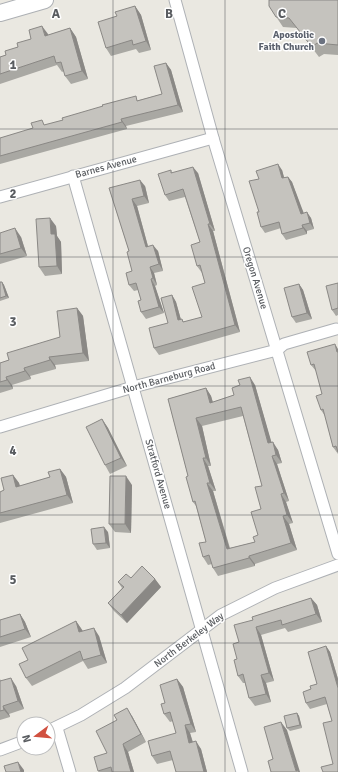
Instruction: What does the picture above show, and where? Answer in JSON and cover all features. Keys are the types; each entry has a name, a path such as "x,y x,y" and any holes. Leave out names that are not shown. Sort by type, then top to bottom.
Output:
{"street":[{"path":"0,13 45,0"},
{"name":"Oregon Avenue","path":"175,0 213,138 338,554"},
{"name":"Barnes Avenue","path":"0,197 213,138"},
{"name":"Stratford Avenue","path":"72,176 134,386 242,772"},
{"name":"North Barneburg Road","path":"0,427 134,386 277,350 284,344 336,329"},
{"name":"North Berkeley Way","path":"56,728 124,688 221,615 275,588 338,565"},
{"path":"56,739 70,772"},
{"path":"0,750 16,744"}],"building":[{"name":"Apostolic Faith Church","path":"269,0 338,0 338,45 317,43 312,47 289,18 276,17 269,6"},
{"path":"135,6 146,41 133,45 132,40 106,48 98,22 117,16 115,12"},
{"path":"42,26 45,36 70,28 82,71 65,76 61,62 56,63 54,56 0,74 0,57 6,55 5,51 18,47 17,43 31,39 29,30"},
{"path":"166,63 178,105 121,119 122,122 0,156 0,138 33,128 31,123 42,120 44,125 63,120 62,118 103,106 102,105 136,96 137,101 162,94 154,66"},
{"path":"278,164 282,178 288,177 301,214 307,212 310,223 302,225 303,228 282,234 279,222 261,227 257,212 259,212 249,181 259,179 256,171"},
{"path":"193,167 210,224 208,224 235,325 154,348 149,328 168,323 161,298 172,295 178,320 182,319 183,322 202,317 192,287 205,283 200,265 197,266 191,245 200,242 183,189 165,195 158,174 171,170 171,173"},
{"path":"140,180 144,196 132,199 146,247 153,245 159,264 150,267 153,278 151,279 159,307 141,312 138,301 141,300 136,283 129,285 126,273 132,271 127,252 129,251 109,188"},
{"path":"50,218 51,234 55,234 57,266 39,267 36,219"},
{"path":"15,228 21,248 0,254 0,233"},
{"path":"0,282 2,282 6,296 0,298"},
{"path":"338,283 338,308 332,310 326,286"},
{"path":"299,284 307,313 292,317 284,288"},
{"path":"77,308 83,353 49,357 50,360 24,368 25,371 6,377 7,380 0,382 0,363 9,360 7,353 60,337 57,311"},
{"path":"335,344 338,352 338,452 336,446 333,447 323,409 321,410 316,396 322,394 314,364 311,365 307,352"},
{"path":"250,377 268,443 273,442 276,455 272,456 284,493 281,494 287,515 283,516 291,543 249,556 249,558 213,568 209,555 203,557 199,543 206,542 195,501 193,502 186,477 188,476 168,399 206,388 210,403 234,395 232,388 240,385 238,380","holes":["241,407 262,486 255,487 261,509 251,512 258,535 253,537 255,542 227,549 207,483 210,483 203,458 206,458 196,418"]},
{"path":"102,419 121,458 105,465 86,427"},
{"path":"60,469 67,495 0,513 0,492 4,490 1,478 13,475 16,487 50,477 48,472"},
{"path":"110,476 126,476 125,524 109,524"},
{"path":"104,527 106,543 93,544 91,529"},
{"path":"142,566 155,579 121,615 108,603 124,587 118,582 126,574 131,578"},
{"path":"311,598 316,614 282,625 281,620 256,627 269,673 261,675 266,694 249,698 243,674 238,676 234,660 237,659 233,644 239,642 234,625 253,620 252,617"},
{"path":"20,614 25,629 0,637 0,620"},
{"path":"76,621 79,632 94,628 101,655 83,660 80,651 26,678 19,664 28,660 22,648"},
{"path":"326,646 338,688 338,772 323,772 321,767 333,764 323,723 332,721 325,697 306,703 303,692 311,689 310,686 317,684 308,652"},
{"path":"11,678 18,701 3,706 4,710 0,711 0,681"},
{"path":"177,679 191,724 185,725 189,743 196,741 204,772 176,772 170,751 152,756 148,741 176,733 170,712 164,714 161,704 165,703 160,685"},
{"path":"127,708 141,734 123,744 131,772 112,772 111,767 98,771 94,757 107,753 96,731 117,720 114,715"},
{"path":"297,713 300,725 287,728 284,716"},
{"path":"281,722 296,771 298,770 299,772 271,772 268,761 273,759 264,727"},
{"path":"18,762 21,772 6,772 4,766"}],"place":[{"name":"Apostolic Faith Church","path":"322,41"}]}
